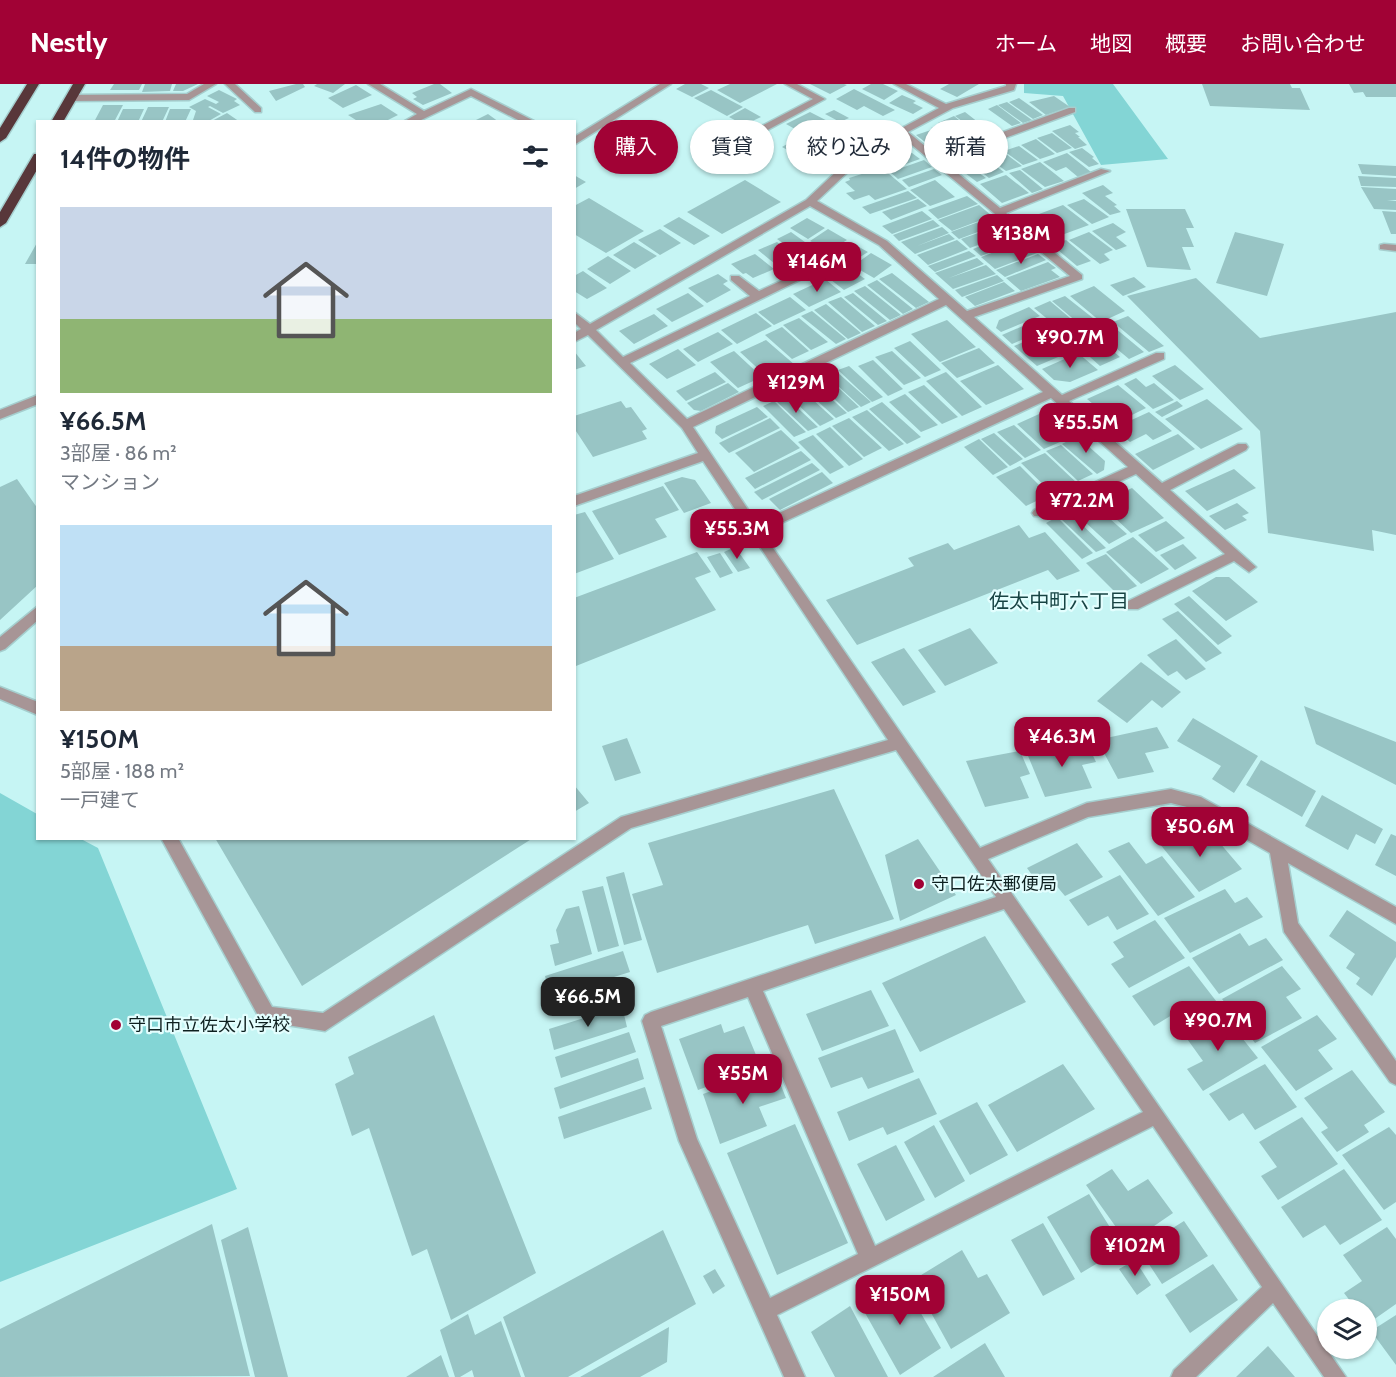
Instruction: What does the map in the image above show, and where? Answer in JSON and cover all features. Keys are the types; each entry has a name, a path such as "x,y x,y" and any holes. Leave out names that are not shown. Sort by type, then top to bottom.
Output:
{"highway":[{"path":"0,138 33,84"},
{"path":"58,120 79,84"},
{"path":"0,223 36,160"}],"street":[{"path":"71,98 189,97 212,84"},
{"path":"230,84 258,110"},
{"path":"373,84 423,114"},
{"path":"576,141 664,84"},
{"path":"774,123 820,99 790,84"},
{"path":"899,84 946,108"},
{"path":"912,127 946,108 1011,88 1011,84"},
{"path":"412,120 473,88 528,120"},
{"path":"1008,134 1072,110"},
{"path":"912,140 924,150"},
{"path":"999,212 1105,171"},
{"path":"576,337 810,202 840,174"},
{"path":"953,174 1078,277 965,316"},
{"path":"810,202 883,243 1249,567"},
{"path":"1384,247 1396,248"},
{"path":"622,362 802,275"},
{"path":"735,278 758,296"},
{"path":"686,425 946,300"},
{"path":"576,317 686,425 754,530 899,743 1336,1377"},
{"path":"754,530 1057,396 1160,356"},
{"path":"0,415 36,400"},
{"path":"1161,489 1242,447"},
{"path":"576,500 706,455"},
{"path":"1039,513 1138,468"},
{"path":"1133,605 1235,555"},
{"path":"0,645 36,613"},
{"path":"0,693 36,708"},
{"path":"170,840 267,1015 325,1022 627,822 899,743"},
{"path":"979,856 1087,810 1171,796 1195,802 1396,916"},
{"path":"1277,848 1290,926 1396,1076"},
{"path":"795,1377 688,1141 651,1021 1009,900"},
{"path":"753,988 870,1258"},
{"path":"765,1311 1156,1115"},
{"path":"1181,1377 1275,1288"}],"shaded area":[{"path":"1024,84 1113,84 1168,159 1101,165 1063,96 1024,93"},
{"path":"0,793 36,813 36,840 83,840 98,848 237,1189 0,1282"}],"building":[{"path":"114,84 142,84 139,90 110,90"},
{"path":"145,84 172,84 170,91 142,92"},
{"path":"176,84 198,84 183,91 173,91"},
{"path":"303,84 305,87 276,101 269,91"},
{"path":"317,84 345,84 333,93 314,86"},
{"path":"434,84 440,84 452,93 423,105 413,99 417,97 412,93"},
{"path":"685,84 701,84 709,88 692,97 676,89"},
{"path":"730,84 777,84 740,103 717,90"},
{"path":"810,84 844,84 847,85 830,94"},
{"path":"871,84 883,84 898,91 884,100 862,89"},
{"path":"949,84 979,84 957,97 940,89"},
{"path":"1202,84 1290,84 1292,88 1300,88 1310,110 1210,106"},
{"path":"1349,84 1396,84 1396,97 1366,97 1363,92 1354,93"},
{"path":"356,85 372,95 343,108 328,98"},
{"path":"854,89 895,110 883,116 864,106 857,110 836,99"},
{"path":"219,90 237,99 234,101 240,105 223,113 210,106 208,107 221,114 210,120 193,120 196,111 189,107 205,99 216,104 219,102 207,96"},
{"path":"711,90 743,107 727,116 694,98"},
{"path":"902,95 916,101 913,103 923,108 913,114 889,103"},
{"path":"1054,96 1070,107 1046,115 1029,102"},
{"path":"1019,98 1043,115 1033,119 1009,102"},
{"path":"1007,102 1032,120 1023,123 998,105"},
{"path":"381,104 398,115 388,120 356,120 348,115"},
{"path":"103,105 123,105 115,120 95,120"},
{"path":"997,105 1021,123 1012,126 1008,120 1004,120 988,109"},
{"path":"148,107 169,107 163,120 142,120"},
{"path":"745,108 761,117 755,120 735,120 729,117"},
{"path":"123,109 144,109 139,120 118,120"},
{"path":"170,109 191,109 186,120 166,120"},
{"path":"834,110 849,118 836,120 825,114"},
{"path":"810,112 826,120 794,120"},
{"path":"965,112 975,120 960,120 955,116"},
{"path":"227,113 237,120 214,120"},
{"path":"488,114 496,120 476,120"},
{"path":"954,116 959,120 945,120"},
{"path":"1070,125 1079,132 1075,133 1087,145 1075,149 1052,131"},
{"path":"924,132 924,141 916,135"},
{"path":"1052,133 1072,148 1057,153 1037,138"},
{"path":"1036,139 1055,154 1040,159 1021,145"},
{"path":"1019,146 1038,160 1023,165 1008,154 1008,150"},
{"path":"1082,148 1099,164 1089,167 1069,152"},
{"path":"912,153 920,159 912,162"},
{"path":"1067,153 1091,172 1078,177 1066,167 1056,171 1043,162"},
{"path":"1008,156 1022,166 1008,170"},
{"path":"924,160 924,170 898,179 892,174 912,174 912,164"},
{"path":"1040,162 1064,181 1045,187 1021,169"},
{"path":"1358,164 1396,166 1396,176 1362,174"},
{"path":"1020,170 1043,189 1032,193 1009,173"},
{"path":"924,172 942,175 909,187 902,180"},
{"path":"862,174 889,174 907,189 875,200 869,195 854,200 846,193 855,191 845,182 850,180 849,178"},
{"path":"966,174 981,174 986,178 977,182"},
{"path":"984,174 999,174 989,178"},
{"path":"1006,175 1029,193 1002,203 980,184"},
{"path":"576,176 586,182 576,188"},
{"path":"1358,176 1396,178 1396,187 1361,186"},
{"path":"745,180 781,202 722,234 687,212"},
{"path":"935,180 955,197 930,206 910,190"},
{"path":"1103,185 1113,193 1105,196 1117,205 1114,206 1121,212 1110,215 1082,193"},
{"path":"1361,187 1396,189 1396,200 1387,200 1396,201 1396,210 1374,209"},
{"path":"908,191 917,198 870,214 862,207"},
{"path":"967,196 978,204 938,219 928,210"},
{"path":"589,198 644,231 606,253 576,235 576,205"},
{"path":"918,199 927,206 891,220 882,212"},
{"path":"1084,199 1109,217 1092,224 1067,205"},
{"path":"979,205 992,216 952,231 938,220"},
{"path":"1063,205 1089,225 1048,240 1023,220"},
{"path":"1126,209 1185,209 1194,228 1186,228 1194,247 1182,247 1191,270 1147,267"},
{"path":"922,211 932,219 892,234 882,226"},
{"path":"1382,211 1396,212 1396,234 1391,234"},
{"path":"995,216 1002,223 959,239 951,232"},
{"path":"679,217 710,236 694,245 663,226"},
{"path":"807,218 825,228 808,239 790,228"},
{"path":"933,220 940,226 899,241 893,235"},
{"path":"1113,223 1126,232 1116,237 1127,246 1116,250 1092,231"},
{"path":"1004,224 1013,232 970,248 961,239"},
{"path":"942,227 949,233 917,246 949,234 955,239 915,254 901,242"},
{"path":"660,229 681,243 660,255 638,240"},
{"path":"828,229 847,240 829,251 810,241"},
{"path":"791,232 823,255 809,262 777,239"},
{"path":"1089,232 1113,250 1104,254 1110,260 1100,264 1069,240"},
{"path":"1235,232 1284,244 1267,296 1216,283"},
{"path":"1014,233 1022,240 981,256 973,249"},
{"path":"957,240 968,249 928,265 917,255"},
{"path":"1066,240 1091,261 1077,266 1052,245"},
{"path":"1023,241 1037,253 995,269 981,257"},
{"path":"634,242 657,256 635,269 613,255"},
{"path":"777,242 799,259 780,268 758,250"},
{"path":"850,242 868,252 849,264 831,254"},
{"path":"36,245 36,264 25,264"},
{"path":"969,251 976,256 935,272 928,266"},
{"path":"871,253 892,265 874,278 853,266"},
{"path":"755,254 774,269 753,278 746,273 743,274 731,264"},
{"path":"1038,254 1046,260 1005,277 996,270"},
{"path":"608,256 631,271 610,284 587,269"},
{"path":"977,258 984,264 949,278 986,265 996,274 953,289 935,273"},
{"path":"1048,262 1056,268 1051,270 1060,277 1021,291 1006,278"},
{"path":"843,263 865,279 844,290 822,273"},
{"path":"583,271 607,288 587,299 576,292 576,275"},
{"path":"892,273 929,302 916,308 879,279"},
{"path":"718,274 728,281 723,284 731,290 707,303 688,288"},
{"path":"997,275 1004,281 962,297 955,290"},
{"path":"1134,277 1146,287 1123,296 1110,285"},
{"path":"1196,278 1260,338 1396,312 1396,535 1372,530 1374,551 1268,533 1260,431 1127,296"},
{"path":"825,279 841,292 809,307 793,294"},
{"path":"877,280 913,309 903,314 867,285"},
{"path":"1004,282 1015,291 975,306 965,297"},
{"path":"865,286 901,315 890,320 854,291"},
{"path":"1094,286 1125,311 1101,322 1070,296"},
{"path":"688,293 704,306 672,322 656,309"},
{"path":"853,293 887,321 878,325 844,297"},
{"path":"1065,296 1098,322 1084,328 1052,301"},
{"path":"790,297 806,310 774,325 758,312"},
{"path":"841,297 875,326 862,332 828,302"},
{"path":"1050,301 1083,329 1067,335 1034,308"},
{"path":"826,304 861,333 848,339 814,310"},
{"path":"1029,307 1040,316 1001,332 996,328 999,320"},
{"path":"812,311 846,339 836,344 801,316"},
{"path":"756,313 772,326 737,344 721,330"},
{"path":"654,314 668,326 634,344 619,331"},
{"path":"1128,316 1164,346 1149,352 1113,322"},
{"path":"799,318 828,342 811,350 783,325"},
{"path":"1041,318 1052,327 1012,344 1002,335"},
{"path":"947,320 976,347 940,362 911,334"},
{"path":"1109,323 1144,352 1129,359 1093,329"},
{"path":"782,327 809,351 792,359 765,335"},
{"path":"1053,329 1077,349 1037,366 1014,346"},
{"path":"718,332 733,344 698,362 683,349"},
{"path":"1091,332 1120,357 1100,366 1071,340"},
{"path":"766,340 795,365 768,378 740,352"},
{"path":"910,341 941,370 925,377 894,348"},
{"path":"979,348 995,363 957,378 941,363"},
{"path":"678,349 696,365 667,379 649,364"},
{"path":"734,351 762,377 738,388 710,362"},
{"path":"892,351 921,378 904,385 875,357"},
{"path":"1078,353 1098,370 1070,382 1054,380 1042,369"},
{"path":"576,354 586,366 576,369"},
{"path":"873,360 903,389 888,396 858,366"},
{"path":"998,365 1024,389 986,405 960,381"},
{"path":"1175,365 1204,389 1180,400 1152,376"},
{"path":"849,366 883,397 872,402 838,370"},
{"path":"715,372 726,382 686,401 676,391"},
{"path":"837,372 871,402 861,407 827,376"},
{"path":"946,372 982,407 962,416 926,381"},
{"path":"826,376 859,407 848,412 816,381"},
{"path":"1136,378 1146,387 1154,383 1174,400 1153,409 1124,384"},
{"path":"813,382 847,413 836,418 802,387"},
{"path":"728,383 739,392 701,411 694,410 687,403"},
{"path":"924,385 958,417 942,424 908,392"},
{"path":"1118,385 1146,408 1128,417 1117,408 1105,414 1087,399"},
{"path":"800,388 834,419 820,426 787,394"},
{"path":"905,394 938,425 921,432 889,402"},
{"path":"785,396 818,427 808,431 775,400"},
{"path":"1207,399 1243,429 1201,449 1165,419"},
{"path":"621,401 626,408 631,407 647,429 642,431 647,439 593,457 576,431 576,415"},
{"path":"774,401 806,432 794,437 763,406"},
{"path":"1177,401 1183,406 1162,417 1155,412"},
{"path":"882,402 921,437 907,444 869,409"},
{"path":"757,407 768,417 722,439 715,433 716,426"},
{"path":"867,410 904,444 889,451 852,417"},
{"path":"1048,410 1076,435 1044,449 1017,424"},
{"path":"1149,412 1172,431 1153,440 1146,434 1130,442 1114,428"},
{"path":"770,418 780,428 729,453 719,443"},
{"path":"849,418 882,448 864,457 832,426"},
{"path":"1014,425 1041,450 1025,458 997,432"},
{"path":"830,427 863,459 849,466 816,434"},
{"path":"781,430 800,448 754,472 735,453"},
{"path":"994,433 1023,459 1010,466 981,439"},
{"path":"1178,434 1195,449 1153,470 1135,454"},
{"path":"813,435 844,467 830,474 798,442"},
{"path":"1077,436 1105,461 1104,470 1097,474 1062,444"},
{"path":"979,439 1008,467 993,475 964,447"},
{"path":"1061,445 1093,474 1078,481 1046,451"},
{"path":"801,451 811,460 755,489 745,478"},
{"path":"1045,453 1077,483 1053,494 1021,463"},
{"path":"812,463 820,470 762,500 754,492"},
{"path":"1020,466 1049,495 1026,506 996,477"},
{"path":"1234,469 1256,488 1207,511 1185,491"},
{"path":"822,472 833,483 780,510 769,499"},
{"path":"682,477 695,480 711,503 684,513 664,483"},
{"path":"17,479 36,506 36,587 0,620 0,487"},
{"path":"663,486 679,510 655,519 667,537 619,555 592,511"},
{"path":"1132,488 1164,518 1131,533 1099,503"},
{"path":"1091,502 1127,534 1109,544 1073,511"},
{"path":"1237,503 1249,513 1242,516 1247,520 1225,530 1209,516"},
{"path":"585,512 614,559 576,573 576,514"},
{"path":"1069,512 1106,548 1096,552 1059,517"},
{"path":"1057,517 1093,553 1082,559 1046,523"},
{"path":"1166,521 1185,538 1156,552 1138,535"},
{"path":"1019,525 1029,538 1045,532 1080,571 1057,580 1048,570 857,645 826,600 914,566 908,558 948,543 954,550"},
{"path":"1133,537 1169,569 1141,584 1106,552"},
{"path":"1183,544 1197,558 1175,570 1160,555"},
{"path":"735,547 750,568 738,572 724,552"},
{"path":"697,552 711,572 695,578 716,610 576,666 576,597"},
{"path":"720,553 733,573 720,578 707,557"},
{"path":"1106,554 1137,586 1118,595 1086,563"},
{"path":"1216,577 1229,577 1258,602 1226,621 1192,591"},
{"path":"1189,596 1232,636 1218,645 1174,604"},
{"path":"1178,611 1222,653 1206,662 1162,619"},
{"path":"970,628 998,663 945,686 918,650"},
{"path":"1176,639 1206,669 1186,680 1177,671 1168,676 1147,655"},
{"path":"904,648 936,692 903,706 871,662"},
{"path":"1141,662 1181,692 1162,708 1152,700 1127,723 1097,701"},
{"path":"1304,706 1396,742 1396,785 1316,744"},
{"path":"1193,718 1258,756 1234,793 1212,779 1221,766 1177,741"},
{"path":"1157,727 1169,748 1145,753 1154,772 1118,779 1097,740"},
{"path":"627,738 641,773 615,781 602,746"},
{"path":"1086,741 1096,762 1082,765 1092,788 1045,797 1026,751"},
{"path":"1020,751 1030,774 1020,777 1029,798 985,807 966,761"},
{"path":"1261,760 1316,791 1302,817 1246,785"},
{"path":"576,787 589,803 576,811"},
{"path":"834,789 894,919 815,944 808,925 657,973 632,894 663,885 648,843"},
{"path":"1322,795 1383,829 1375,844 1356,834 1348,850 1305,826"},
{"path":"1194,825 1205,838 1213,835 1242,869 1199,892 1159,843"},
{"path":"1391,834 1396,836 1396,876 1375,865"},
{"path":"918,839 956,895 900,921 885,855"},
{"path":"216,840 530,840 302,986"},
{"path":"1129,842 1146,864 1162,856 1195,897 1158,916 1108,851"},
{"path":"1077,843 1103,877 1065,896 1054,883 1042,889 1027,868"},
{"path":"624,872 642,940 624,945 606,877"},
{"path":"1120,875 1149,914 1117,930 1108,916 1088,926 1069,900"},
{"path":"603,886 619,946 598,952 582,891"},
{"path":"1225,889 1235,903 1247,897 1263,917 1190,953 1164,918"},
{"path":"579,906 592,954 555,966 550,945 559,943 556,930 566,909"},
{"path":"1347,910 1396,942 1396,957 1372,996 1356,984 1360,978 1346,968 1355,954 1329,936"},
{"path":"1155,920 1185,958 1129,988 1111,964 1124,957 1113,942"},
{"path":"1240,933 1249,946 1266,938 1283,960 1219,994 1192,958"},
{"path":"985,936 1026,1002 920,1052 882,983"},
{"path":"623,951 630,972 550,997 545,976"},
{"path":"1189,966 1220,1006 1181,1027 1172,1015 1154,1026 1132,996"},
{"path":"1282,966 1301,989 1286,997 1302,1018 1255,1043 1222,999"},
{"path":"871,990 889,1026 822,1051 806,1014"},
{"path":"622,1006 627,1027 554,1050 549,1029"},
{"path":"1223,1014 1258,1058 1203,1091 1187,1069 1203,1061 1185,1036"},
{"path":"434,1015 536,1273 451,1320 427,1249 412,1256 369,1128 352,1136 335,1084 354,1074 348,1057"},
{"path":"1317,1015 1337,1039 1318,1050 1333,1069 1296,1091 1261,1047"},
{"path":"721,1024 724,1033 744,1026 761,1067 698,1090 679,1039"},
{"path":"895,1029 914,1072 868,1089 862,1077 831,1088 818,1058"},
{"path":"629,1032 636,1052 561,1078 555,1057"},
{"path":"638,1058 644,1079 560,1109 554,1088"},
{"path":"1063,1064 1095,1109 1017,1152 988,1105"},
{"path":"1265,1064 1297,1107 1255,1130 1243,1113 1229,1121 1209,1094"},
{"path":"774,1068 786,1098 759,1107 767,1126 720,1144 703,1094"},
{"path":"1352,1070 1385,1112 1364,1125 1369,1132 1337,1152 1321,1132 1328,1128 1304,1098"},
{"path":"919,1078 937,1114 887,1135 883,1127 849,1141 837,1112"},
{"path":"645,1087 652,1109 564,1139 558,1117"},
{"path":"977,1102 1008,1155 970,1175 939,1121"},
{"path":"1302,1117 1338,1164 1278,1200 1261,1176 1277,1167 1259,1142"},
{"path":"795,1124 848,1243 777,1275 727,1153"},
{"path":"934,1125 965,1181 935,1198 904,1142"},
{"path":"1389,1127 1396,1135 1396,1202 1384,1210 1342,1155"},
{"path":"896,1145 925,1200 886,1221 857,1164"},
{"path":"1112,1169 1128,1191 1148,1179 1173,1213 1128,1244 1086,1185"},
{"path":"1344,1169 1382,1220 1340,1245 1325,1225 1303,1238 1281,1207"},
{"path":"1089,1194 1123,1248 1081,1273 1047,1217"},
{"path":"1184,1221 1208,1256 1162,1284 1139,1249"},
{"path":"1043,1223 1075,1279 1043,1296 1011,1240"},
{"path":"212,1224 250,1376 0,1377 0,1329"},
{"path":"248,1227 288,1377 255,1377 221,1240"},
{"path":"1387,1227 1396,1239 1396,1304 1377,1317 1377,1299 1349,1299 1344,1293 1362,1281 1343,1255"},
{"path":"663,1230 696,1304 568,1377 525,1377 503,1317"},
{"path":"962,1250 978,1278 987,1274 1010,1313 951,1349 913,1280"},
{"path":"1135,1260 1151,1285 1137,1295 1119,1269"},
{"path":"1213,1264 1238,1300 1190,1333 1165,1295"},
{"path":"715,1269 725,1286 713,1294 703,1276"},
{"path":"900,1277 941,1348 900,1375 860,1304"},
{"path":"850,1306 888,1377 835,1377 811,1332"},
{"path":"468,1314 475,1335 501,1321 521,1377 474,1377 472,1370 460,1377 455,1377 440,1330"},
{"path":"1396,1315 1396,1365 1377,1339 1377,1327"},
{"path":"669,1327 667,1362 640,1377 580,1377"},
{"path":"985,1343 1005,1377 933,1377"},
{"path":"1268,1346 1295,1377 1236,1377"},
{"path":"441,1355 449,1377 406,1377"}],"place":[{"name":"守口佐太郵便局","path":"919,884"},
{"name":"守口市立佐太小学校","path":"116,1025"}],"district":[{"name":"佐太中町六丁目","path":"1059,601"}]}
